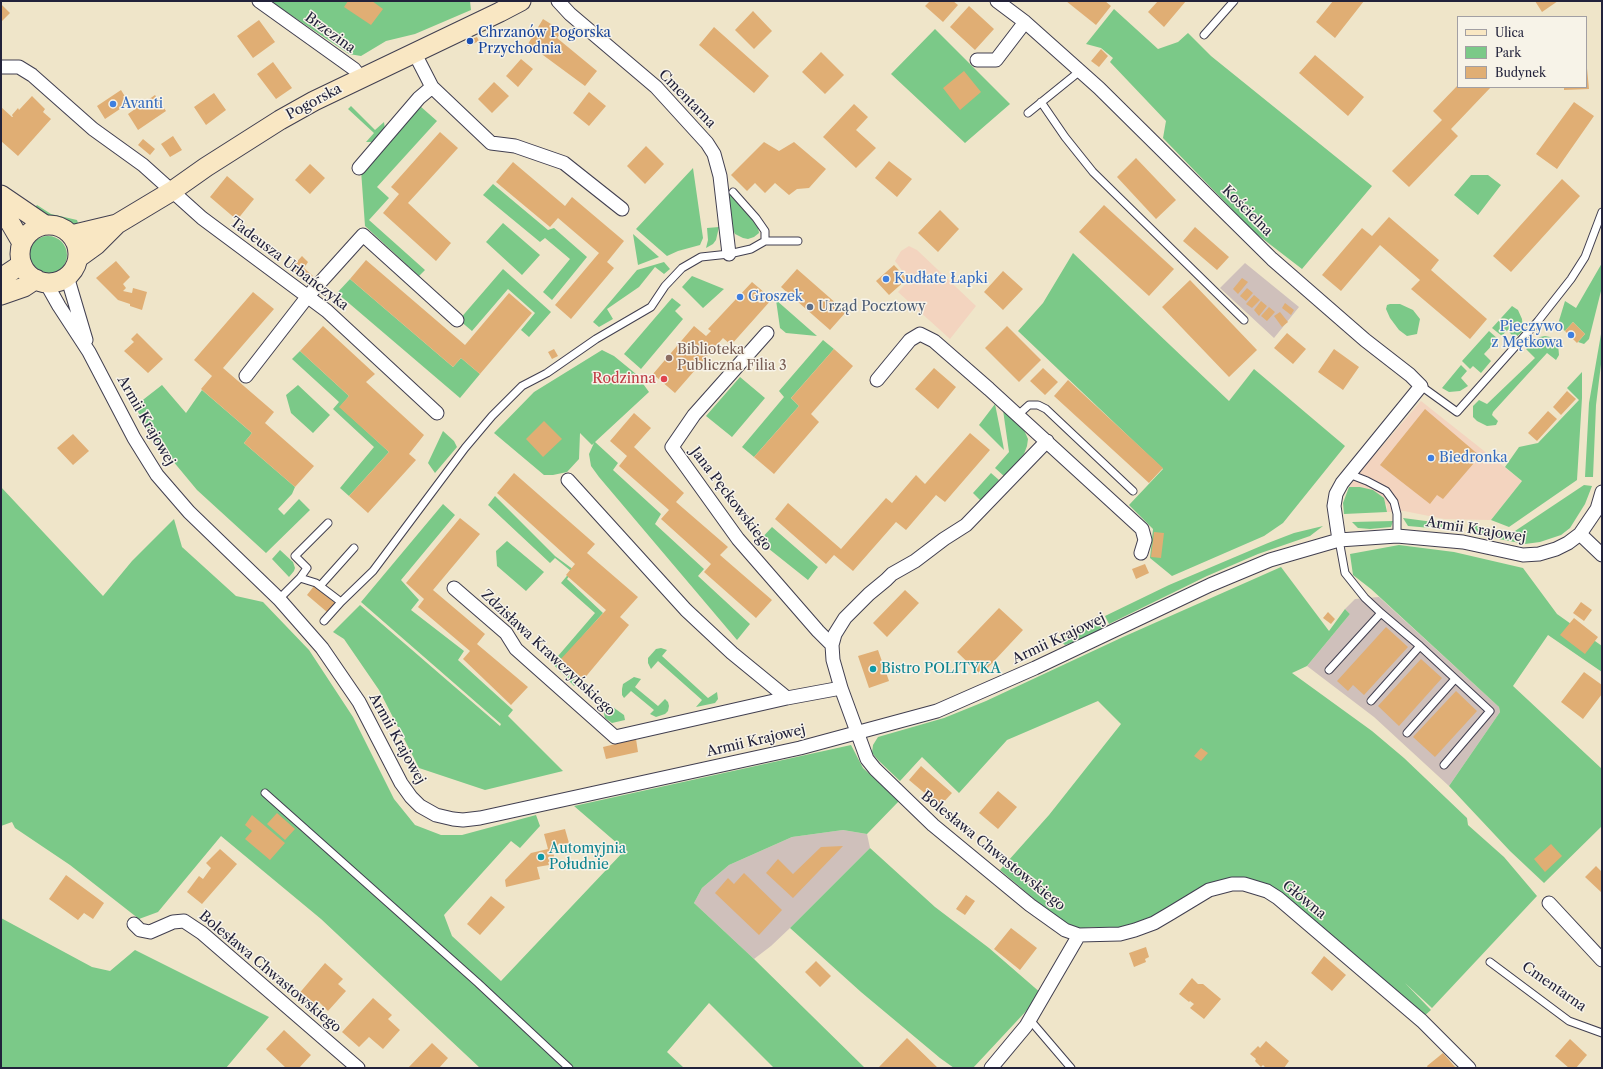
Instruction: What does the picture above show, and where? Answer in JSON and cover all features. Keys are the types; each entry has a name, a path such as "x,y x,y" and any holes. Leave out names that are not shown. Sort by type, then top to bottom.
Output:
{"street":[{"name":"Brzezina","path":"259,1 354,69 361,78"},
{"name":"Pogorska","path":"78,258 96,245 117,224 172,191 206,167 280,120 314,101 414,52 497,7 521,1"},
{"name":"Cmentarna","path":"558,1 656,87 707,143 714,154 720,176 729,254"},
{"name":"Kościelna","path":"997,1 1025,22 1080,71 1159,146 1272,259 1360,336 1410,375 1421,386"},
{"path":"977,60 996,60 1025,22"},
{"path":"414,52 432,87 491,143 515,146 564,163 622,209"},
{"name":"Tadeusza Urbańczyka","path":"1,67 18,67 26,70 93,129 143,165 208,222 327,311 437,413"},
{"path":"359,168 419,98 432,87"},
{"path":"1,195 45,225 60,227 72,235 76,243 78,258 76,264 67,276 55,282 41,281 1,295"},
{"path":"1,207 22,243"},
{"name":"Pogorska","path":"72,235 117,224"},
{"path":"41,281 26,270 22,264 22,243 31,231 45,225"},
{"path":"246,376 308,296 363,235 457,320"},
{"path":"1,278 22,264"},
{"name":"Armii Krajowej","path":"67,276 89,352"},
{"name":"Armii Krajowej","path":"41,281 89,352 134,438 157,475 189,512 279,599 322,648 359,702 406,791 420,806 436,815 463,820 800,748 937,711 1035,668 1210,585 1270,560 1339,540 1397,536 1463,542 1523,555 1539,554 1556,549 1568,543 1580,534 1597,509 1602,492"},
{"name":"Jana Pęckowskiego","path":"767,333 694,415 672,447 738,539 832,645"},
{"path":"877,380 910,340 920,334 934,340 1047,441 1142,529 1145,540 1141,553"},
{"path":"1339,540 1334,506 1336,494 1349,474 1421,386"},
{"path":"857,733 833,660 832,645 835,634 845,618 892,574 916,561 944,539 966,525 1047,441"},
{"path":"568,480 686,610 732,653 787,698"},
{"path":"1580,534 1602,555"},
{"name":"Zdzisława Krawczyńskiego","path":"454,588 506,633 516,649 615,737 787,698 841,688"},
{"name":"Bolesława Chwastowskiego","path":"857,733 866,759 933,825 1030,905 1065,930 1079,935"},
{"name":"Główna","path":"1079,935 1120,934 1154,923 1209,890 1232,884 1244,884 1257,887 1268,891 1278,898 1410,1010 1450,1047 1469,1068"},
{"path":"1549,903 1602,960"},
{"name":"Bolesława Chwastowskiego","path":"134,924 140,930 150,932 173,922 184,921 202,933 358,1068"},
{"path":"991,1068 1030,1020 1079,935"}],"lane":[{"path":"1204,35 1234,1"},
{"path":"1028,113 1080,71"},
{"path":"1041,102 1065,137 1093,172 1244,320"},
{"path":"733,192 766,231 765,241"},
{"name":"Kościelna","path":"1421,386 1457,412 1538,321 1571,279 1584,257 1602,212"},
{"path":"324,621 373,571 465,448 510,397 522,386 547,373 596,339 652,307 665,286 682,268 701,257 729,254 752,249 765,241 798,241"},
{"path":"1018,415 1029,405 1038,405 1046,409 1133,491"},
{"path":"1349,474 1386,491 1394,502 1397,514 1397,536"},
{"path":"279,599 300,578 307,568 295,556 328,523"},
{"path":"1339,540 1345,573 1365,598 1420,646 1490,711 1444,765"},
{"path":"320,586 354,548"},
{"path":"300,578 316,583 341,602"},
{"path":"1329,670 1381,613"},
{"path":"1372,701 1420,646"},
{"path":"1407,734 1456,679"},
{"path":"265,793 478,983 569,1068"},
{"name":"Cmentarna","path":"1490,962 1570,1021 1602,1033"},
{"path":"1030,1020 1071,1068"}],"shaded area":[{"path":"909,246 917,250 976,306 950,339 898,292 909,280 895,261 901,251"},
{"path":"1245,263 1299,307 1274,338 1220,288"},
{"path":"1421,401 1522,481 1491,520 1444,519 1404,511 1387,512 1387,505 1360,487 1349,487 1364,467"},
{"path":"1379,597 1499,707 1500,712 1449,786 1374,717 1307,666 1350,614 1345,609 1355,599"},
{"path":"843,830 867,834 870,848 790,928 771,946 754,959 694,903 702,888 729,865 792,837"}],"green space":[{"path":"270,1 470,1 471,10 415,34 386,41 361,56 349,54"},
{"path":"1114,9 1158,49 1178,42 1188,33 1211,56 1372,186 1302,269 1254,232 1163,138 1166,121 1110,62 1113,58 1101,48 1086,44"},
{"path":"935,29 1010,104 965,143 891,74"},
{"path":"351,106 375,130 384,122 385,129 379,139 373,142 366,142 374,133 348,109"},
{"path":"420,106 437,121 377,187 389,198 369,220 425,270 419,276 365,226 361,170"},
{"path":"693,168 703,238 700,245 678,251 667,256 636,229"},
{"path":"1471,175 1488,175 1501,185 1478,215 1454,195"},
{"path":"493,184 548,230 554,228 587,257 552,300 543,292 570,259 545,238 540,242 483,195"},
{"path":"726,187 758,227 759,233 754,237 748,239 735,234 732,228"},
{"path":"37,205 51,214 77,220 79,226 73,227 31,212"},
{"path":"503,223 540,255 522,275 486,242"},
{"path":"719,227 716,240 713,244 706,248 708,240 707,228"},
{"path":"633,234 659,257 638,265"},
{"path":"48,236 61,242 67,255 61,268 48,274 35,268 29,255 35,242"},
{"path":"1073,253 1229,401 1254,369 1345,446 1283,523 1264,536 1172,576 1150,558 1153,529 1129,505 1163,469 1018,331 1043,303"},
{"path":"664,262 670,269 664,274 655,267 639,287 607,309 613,319 599,327 593,322 637,270"},
{"path":"1602,263 1602,287 1589,339 1584,344 1578,342 1585,334 1573,322 1565,331 1558,324 1565,301 1576,308"},
{"path":"503,269 551,312 529,337 521,330 535,313 508,289 472,331 459,320"},
{"path":"692,276 724,289 703,308 682,287"},
{"path":"350,279 453,367 461,358 480,374 460,398 337,293"},
{"path":"672,298 681,305 675,311 683,319 641,369 624,354"},
{"path":"776,300 817,336 786,333 780,328"},
{"path":"1400,304 1413,310 1420,319 1417,334 1407,336 1399,330 1390,318 1386,309 1387,305"},
{"path":"1512,306 1518,310 1522,319 1523,331 1515,338 1507,330 1502,336 1492,328"},
{"path":"1489,331 1498,339 1484,354 1491,361 1481,373 1473,366 1470,369 1462,361"},
{"path":"1601,334 1602,356 1596,405 1593,477 1585,477 1589,403"},
{"path":"1545,336 1555,340 1558,344 1559,355 1556,360 1547,353 1493,412 1492,415 1498,421 1496,425 1487,426 1477,421 1473,417 1473,406 1479,400 1487,404 1535,358 1526,349 1540,337"},
{"path":"823,340 834,349 791,398 799,406 754,457 742,447 784,397 779,391"},
{"path":"602,350 614,356 636,374 649,392 595,442 618,463 613,470 661,514 655,524 704,569 698,576 750,624 737,640 591,466 589,454 594,443 592,445 580,433 579,459 567,472 544,475 494,433 534,392"},
{"path":"300,351 349,396 340,407 389,452 349,496 340,488 374,447 333,409 339,402 292,359"},
{"path":"1461,365 1467,371 1461,378 1468,386 1460,391 1449,392 1442,388"},
{"path":"1582,372 1582,398 1577,480 1509,527 1491,520 1522,481 1505,467 1519,447 1538,443 1579,400 1567,388"},
{"path":"740,377 765,398 732,437 706,416"},
{"path":"162,385 186,413 202,390 252,433 244,443 295,487 292,494 278,509 284,515 299,499 310,510 266,553 197,490 148,431 135,406"},
{"path":"298,385 330,415 313,433 291,413 286,395"},
{"path":"995,404 1003,444 1004,450 979,425"},
{"path":"1003,410 1024,430 1028,439 1024,454 1005,477 995,468 1009,452"},
{"path":"443,431 454,441 457,447 435,473 428,463"},
{"path":"991,473 999,480 981,501 973,493"},
{"path":"1584,485 1592,486 1585,504 1570,528 1561,535 1540,542 1525,544 1483,536 1475,532 1474,525 1509,535"},
{"path":"1,487 103,596 132,561 174,519 182,547 236,596 263,602 309,650 353,717 394,799 415,825 441,835 462,835 536,815 540,826 520,848 511,841 444,915 452,936 501,981 625,850 574,806 851,745 863,768 899,801 867,834 843,830 792,837 729,865 702,888 694,903 754,959 865,1068 774,1068 709,1003 667,1052 684,1068 480,1068 321,919 221,836 158,912 139,919 70,865 15,828 12,822 1,826"},
{"path":"1349,487 1360,487 1373,490 1384,498 1387,512 1344,514 1343,503"},
{"path":"495,496 555,556 574,570 567,579 603,613 558,664 578,683 574,686 552,663 595,613 561,583 571,571 555,558 550,563 488,505"},
{"path":"443,504 455,515 401,580 419,600 411,610 464,651 458,660 513,710 508,716 563,771 485,790 419,768 379,690 344,639 333,632 360,605 500,726 501,724 361,602"},
{"path":"1403,518 1441,523 1459,522 1454,530 1408,526"},
{"path":"1393,521 1391,527 1370,529 1358,528 1352,522"},
{"path":"1323,526 1310,536 1258,554 1207,576 1109,624 1105,616 1169,585 1268,543 1294,533"},
{"path":"772,527 818,567 808,580 759,541"},
{"path":"507,541 544,572 526,591 497,566 496,551"},
{"path":"1399,545 1454,552 1523,568 1557,614 1602,646 1602,672 1548,635 1513,686 1602,769 1602,826 1544,883 1510,851 1449,786 1500,712 1499,707 1371,589 1353,575 1350,554"},
{"path":"280,550 293,562 295,568 289,577 272,559"},
{"path":"1281,567 1329,631 1345,609 1350,614 1307,666 1292,673 1372,731 1404,758 1467,818 1468,825 1504,857 1537,896 1432,1008 1405,983 1431,1010 1424,1016 1252,881 1132,926 1108,930 1095,927 1074,929 1040,904 1000,870 1049,815 1121,724 1098,701 1007,740 959,793 922,757 900,781 872,753 873,745 878,737 944,718 986,701 1123,637"},
{"path":"1098,620 1103,632 1065,645 1059,640"},
{"path":"661,648 667,650 662,656 708,698 717,692 718,699 715,703 696,707 702,700 658,661 651,669 648,663 648,658 656,649"},
{"path":"634,677 641,679 635,687 658,706 665,699 668,702 668,711 665,714 656,717 650,714 654,710 631,691 624,698 622,695 623,684"},
{"path":"610,705 624,715 625,720 612,723 605,718 603,710 606,706"},
{"path":"870,848 935,907 989,948 1042,994 973,1068 954,1068 940,1058 861,992 790,928"},
{"path":"1,918 92,967 110,971 135,950 269,1017 226,1068 1,1068"}],"building":[{"path":"348,1 372,1 383,9 371,25 344,7"},
{"path":"930,1 953,1 958,5 943,22 925,6"},
{"path":"1066,1 1105,1 1111,6 1096,25"},
{"path":"1158,1 1186,1 1164,27 1148,12"},
{"path":"1333,1 1364,1 1335,38 1316,22"},
{"path":"1535,1 1558,1 1542,12"},
{"path":"1,4 10,13 1,22"},
{"path":"969,6 994,29 975,50 950,27"},
{"path":"753,11 772,31 754,49 735,30"},
{"path":"543,19 562,31 557,38 597,71 585,86 528,44"},
{"path":"259,20 275,42 253,58 237,36"},
{"path":"714,27 769,76 754,93 699,45"},
{"path":"477,37 479,41 468,46 466,41"},
{"path":"1101,49 1108,56 1099,67 1091,61"},
{"path":"821,52 844,75 825,94 802,72"},
{"path":"1315,55 1364,97 1348,116 1299,73"},
{"path":"521,59 533,69 518,87 506,76"},
{"path":"273,62 292,88 276,99 257,74"},
{"path":"1587,68 1589,89 1564,90 1564,88 1587,88"},
{"path":"964,71 981,92 960,110 943,88"},
{"path":"494,82 509,96 492,113 478,99"},
{"path":"1457,86 1457,88 1490,88 1451,129 1458,136 1409,187 1392,171 1442,120 1433,111"},
{"name":"Avanti","path":"121,90 129,103 105,119 97,106"},
{"path":"589,92 606,106 589,126 573,113"},
{"path":"214,93 226,110 206,125 194,107"},
{"path":"155,95 166,111 138,130 128,114"},
{"path":"32,96 45,109 43,112 51,119 18,156 1,141 1,107 13,117 12,115 18,108 19,110"},
{"path":"1574,102 1594,116 1557,169 1536,154"},
{"path":"854,104 868,117 856,130 876,148 856,168 823,137"},
{"path":"440,132 458,148 408,203 451,243 436,261 383,213 399,194 391,187"},
{"path":"173,136 182,150 170,157 161,144"},
{"path":"143,139 155,149 150,155 138,145"},
{"path":"764,142 779,151 794,142 826,169 809,188 797,189 789,195 775,183 765,193 755,183 747,191 731,175"},
{"path":"646,146 664,164 645,184 627,166"},
{"path":"1136,158 1176,200 1156,219 1117,177"},
{"path":"889,161 912,179 897,197 875,178"},
{"path":"513,162 565,206 572,197 624,241 607,262 614,268 571,319 555,305 599,253 558,218 550,227 496,182"},
{"path":"310,164 325,178 310,194 295,180"},
{"path":"227,176 254,199 237,220 210,197"},
{"path":"1562,179 1580,196 1511,272 1493,256"},
{"path":"1104,205 1174,269 1149,296 1079,232"},
{"path":"940,210 959,229 938,252 918,233"},
{"path":"1389,217 1439,260 1431,270 1487,319 1470,339 1411,289 1420,280 1380,245 1341,291 1322,275 1362,228 1372,236"},
{"path":"1195,227 1229,257 1217,270 1183,241"},
{"path":"302,256 308,262 304,268 313,276 307,283 291,268"},
{"path":"366,260 465,345 509,293 532,313 480,374 461,358 453,367 350,279"},
{"path":"116,261 130,277 123,284 126,288 123,291 132,293 133,288 147,292 142,310 118,300 96,278"},
{"path":"894,265 907,279 889,295 876,281"},
{"path":"797,269 846,312 830,330 781,287"},
{"path":"1003,271 1023,289 1003,310 984,292"},
{"path":"1242,278 1248,282 1238,294 1233,289"},
{"path":"1190,280 1257,350 1229,377 1162,307"},
{"path":"752,282 772,299 731,345 723,338 675,393 653,374 694,326 706,336 711,331 708,329"},
{"path":"1247,288 1253,293 1246,301 1240,296"},
{"path":"253,292 274,309 223,368 274,412 265,423 314,466 295,487 244,443 252,433 201,389 212,376 194,360"},
{"path":"1254,295 1260,300 1252,308 1246,304"},
{"path":"1261,301 1267,306 1259,316 1254,310"},
{"path":"1285,303 1294,310 1291,315 1282,308"},
{"path":"1269,307 1275,312 1267,321 1261,316"},
{"path":"1280,312 1288,322 1282,327 1274,316"},
{"path":"1573,322 1585,334 1577,343 1565,331"},
{"path":"323,326 375,374 366,382 424,435 409,454 416,460 368,513 349,496 389,452 339,407 349,396 300,351"},
{"path":"1007,326 1041,360 1019,382 985,348"},
{"path":"137,333 163,359 148,373 124,351 134,342 131,339"},
{"path":"1287,333 1306,349 1293,364 1274,348"},
{"path":"554,349 558,356 552,359 548,352"},
{"path":"834,349 853,366 811,414 819,422 774,474 754,457 799,406 791,398"},
{"path":"1334,349 1359,367 1343,390 1318,372"},
{"path":"934,368 956,387 938,409 915,389"},
{"path":"1043,368 1058,382 1045,395 1030,381"},
{"path":"1068,380 1163,468 1149,483 1054,396"},
{"path":"1567,391 1576,399 1561,415 1553,407"},
{"name":"Biedronka","path":"1425,409 1480,456 1443,499 1437,495 1430,504 1380,465"},
{"path":"1548,411 1557,419 1537,441 1528,433"},
{"path":"634,413 651,428 634,447 684,493 676,502 728,547 720,555 772,600 756,618 704,572 711,564 661,519 669,510 619,466 627,456 610,441"},
{"path":"544,421 562,439 543,457 526,439"},
{"path":"970,433 990,450 945,502 936,495 906,530 896,522 853,571 834,555 826,564 775,519 788,503 841,549 886,498 892,503 916,475 925,484"},
{"path":"73,434 89,451 73,465 57,448"},
{"path":"514,473 595,544 587,553 638,597 620,617 629,625 583,680 560,660 606,610 566,575 575,564 497,493"},
{"path":"460,518 480,534 433,590 485,634 477,644 528,687 511,705 463,659 470,651 418,607 424,599 406,583"},
{"path":"1154,532 1164,533 1161,558 1151,557"},
{"path":"1145,564 1149,573 1136,579 1132,569"},
{"path":"314,586 335,603 327,612 307,595"},
{"path":"905,590 919,603 887,637 873,623"},
{"path":"1581,602 1592,610 1584,621 1573,613"},
{"path":"999,608 1023,630 981,675 957,652"},
{"path":"1328,612 1335,619 1331,624 1323,618"},
{"path":"1574,618 1598,637 1585,654 1560,635"},
{"path":"1386,627 1408,647 1364,695 1353,685 1348,691 1337,681"},
{"name":"Bistro POLITYKA","path":"878,650 889,681 869,688 858,656"},
{"path":"1421,659 1442,678 1399,726 1378,706"},
{"path":"1584,672 1602,685 1602,694 1583,719 1561,702"},
{"path":"1456,691 1477,711 1435,757 1413,737"},
{"path":"636,739 638,752 606,759 603,747"},
{"path":"1201,748 1208,753 1201,761 1194,756"},
{"path":"921,766 952,793 940,806 909,780"},
{"path":"998,791 1017,807 998,829 979,813"},
{"path":"277,813 295,829 285,840 267,824"},
{"path":"252,815 285,843 270,860 245,839 252,831 245,825"},
{"name":"Automyjnia Południe","path":"565,829 569,843 552,847 555,861 548,862 549,865 537,867 540,879 506,887 505,880 531,853 548,849 544,834"},
{"path":"1551,844 1562,856 1545,872 1534,859"},
{"path":"843,846 793,898 766,873 778,859 793,874 821,847"},
{"path":"220,849 237,864 202,904 187,892 199,876 203,879 211,868 206,863"},
{"path":"1596,866 1602,872 1602,893 1585,877"},
{"path":"744,873 782,910 759,935 715,893 728,878 734,884"},
{"path":"66,875 104,903 93,919 84,913 78,920 49,899"},
{"path":"966,895 975,901 965,915 956,909"},
{"path":"491,896 505,907 480,935 467,924"},
{"path":"1011,928 1037,948 1020,970 994,949"},
{"path":"1146,947 1149,957 1145,959 1146,962 1134,967 1129,953"},
{"path":"1324,956 1346,975 1332,991 1311,973"},
{"path":"816,961 831,976 820,987 805,972"},
{"path":"325,963 343,979 338,984 346,991 328,1011 320,1003 313,1011 297,996"},
{"path":"1192,978 1198,984 1203,984 1221,999 1204,1019 1190,1008 1194,1004 1179,994"},
{"path":"373,998 392,1015 388,1019 400,1030 383,1049 369,1037 359,1047 342,1032"},
{"path":"284,1030 311,1055 299,1068 286,1068 266,1049"},
{"path":"907,1038 938,1068 880,1068 879,1067"},
{"path":"1570,1039 1587,1055 1576,1068 1569,1068 1555,1056"},
{"path":"1266,1041 1289,1061 1284,1068 1266,1068 1263,1065 1261,1067 1255,1061 1256,1059 1250,1054 1258,1046 1260,1048"},
{"path":"432,1043 448,1058 439,1068 408,1068"},
{"path":"1443,1053 1456,1068 1428,1068 1427,1066"}],"place":[{"name":"Chrzanów Pogorska Przychodnia","path":"470,41"},
{"name":"Avanti","path":"113,104"},
{"name":"Kudłate Łapki","path":"886,279"},
{"name":"Groszek","path":"740,297"},
{"name":"Urząd Pocztowy","path":"810,307"},
{"name":"Pieczywo z Mętkowa","path":"1571,335"},
{"name":"Biblioteka Publiczna Filia 3","path":"669,358"},
{"name":"Rodzinna","path":"664,379"},
{"name":"Biedronka","path":"1431,458"},
{"name":"Bistro POLITYKA","path":"873,669"},
{"name":"Automyjnia Południe","path":"541,857"}]}
